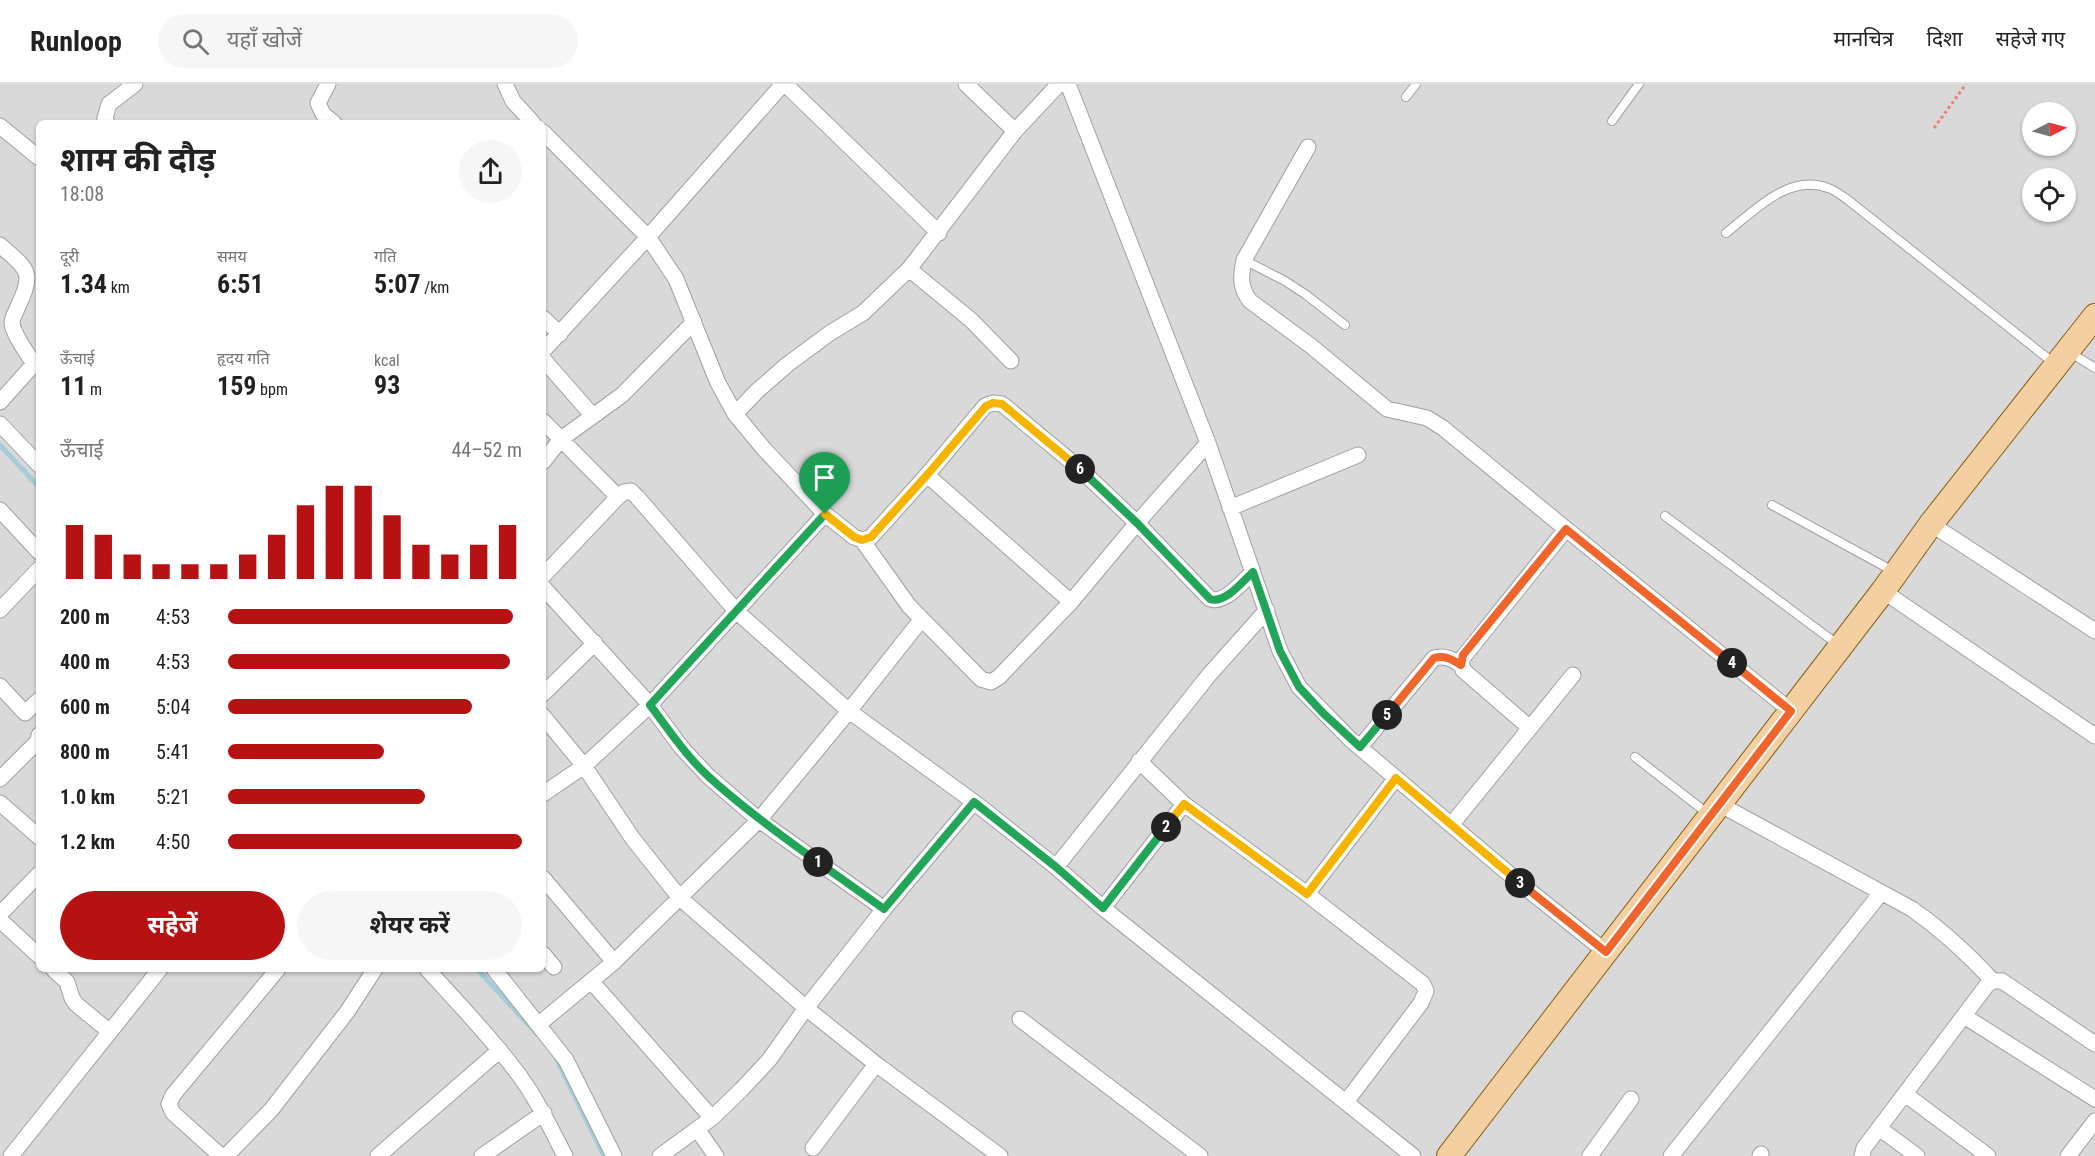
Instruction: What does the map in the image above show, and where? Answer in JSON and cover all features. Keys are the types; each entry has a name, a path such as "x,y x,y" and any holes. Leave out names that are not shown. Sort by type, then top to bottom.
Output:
{"main road":[{"path":"1449,1156 1890,582 1931,524 2095,316"}],"street":[{"path":"103,120 109,104 135,84"},
{"path":"328,84 318,103 323,114 330,120"},
{"path":"505,84 513,101 530,120"},
{"path":"546,348 784,84 939,232"},
{"path":"966,84 1015,131"},
{"path":"1068,84 1208,444 1280,651 1299,687 1360,747 1521,884 1606,952"},
{"path":"735,414 788,364 830,333 863,313 909,269 1050,87"},
{"path":"0,126 36,156"},
{"path":"546,135 648,237 676,279 718,383 735,414 764,449 825,514 854,537 862,540 909,606 981,679 991,682 999,677 1071,602 1137,523 1208,444"},
{"path":"1308,147 1244,260 1240,278 1243,291 1250,300 1311,346 1387,409 1427,418 1443,428 1791,711"},
{"path":"0,245 24,267 27,273 27,289 14,314 12,325 36,360"},
{"path":"909,269 971,320 1011,361"},
{"path":"546,321 560,334"},
{"path":"546,458 561,439 622,395 694,322"},
{"path":"546,361 593,416"},
{"path":"0,402 36,362"},
{"path":"862,540 871,537 986,406 993,403 1002,404 1080,470 1137,523 1210,599 1214,601 1224,598 1253,572"},
{"path":"0,424 36,462"},
{"path":"546,424 618,497"},
{"path":"1230,508 1358,455"},
{"path":"927,475 1071,602"},
{"path":"546,573 618,497 624,492 631,491 736,612 849,711 974,802 1413,1156"},
{"path":"0,510 36,549"},
{"path":"546,793 584,766 650,705 825,514"},
{"path":"1931,524 2095,631"},
{"path":"1461,665 1463,655 1566,529"},
{"path":"0,610 36,572"},
{"path":"1890,582 2095,736"},
{"path":"546,589 650,705 681,747 708,776 759,819 884,909"},
{"path":"1056,867 1209,675 1267,610"},
{"path":"539,1024 614,962 759,819 921,620"},
{"path":"546,691 596,643"},
{"path":"1360,747 1434,658 1440,656 1448,657 1461,665 1463,670 1530,728"},
{"path":"1452,824 1573,675"},
{"path":"0,686 36,725"},
{"path":"25,713 36,703"},
{"path":"546,720 584,766 633,839 680,898 806,1008 876,1064 1000,1156"},
{"path":"0,779 36,743"},
{"path":"1139,761 1184,804 1307,894 1423,984 1426,991 1421,1003 1346,1102"},
{"path":"1307,894 1396,778"},
{"path":"660,1156 712,1118 769,1060 806,1008 884,909 974,802"},
{"path":"0,803 36,834"},
{"path":"1103,908 1184,804"},
{"path":"1715,810 1912,909 1964,950 1993,981"},
{"path":"0,914 36,877"},
{"path":"546,883 614,962"},
{"path":"1671,1156 1881,892"},
{"path":"0,920 36,953"},
{"path":"546,958 554,967"},
{"path":"56,972 67,982 76,1004 110,1032"},
{"path":"11,1156 158,972"},
{"path":"276,972 173,1095 169,1104 173,1113 224,1156 277,1102 347,1012 373,972"},
{"path":"430,972 517,1072 544,1113 565,1156"},
{"path":"496,972 566,1060 614,1156"},
{"path":"591,981 712,1118"},
{"path":"1862,1156 1864,1148 1987,985 1993,981 2002,981 2095,1044"},
{"path":"1964,1016 2095,1099"},
{"path":"1020,1019 1200,1156"},
{"path":"378,1156 500,1050"},
{"path":"813,1148 876,1064"},
{"path":"1905,1094 1988,1156"},
{"path":"1590,1156 1631,1099"},
{"path":"482,1156 544,1113"},
{"path":"2068,1156 2095,1121"},
{"path":"1879,1128 1917,1156"},
{"path":"697,1129 716,1156"}],"lane":[{"path":"1406,97 1416,84"},
{"path":"1612,121 1639,84"},
{"path":"1726,232 1779,193 1794,187 1813,184 1830,188 2062,358 2095,368"},
{"path":"1244,260 1295,287 1345,325"},
{"path":"1772,505 1890,582"},
{"path":"1665,516 1840,647"},
{"path":"1635,757 1715,810"}],"path":[{"path":"1934,128 1966,84"}],"shaded area":[{"path":"0,84 2095,84 2095,1156 0,1156"}],"waterway":[{"path":"0,445 36,484"},
{"path":"480,972 537,1034"},
{"path":"556,1058 604,1156"}],"route":[{"path":"993,403 1002,404 1080,470 1137,523 1210,599 1214,601 1224,598 1253,572 1280,651 1299,687 1360,747 1434,658 1448,657 1461,665 1463,655 1566,529 1791,711 1606,952 1521,884 1396,778 1307,894 1184,804 1103,908 1056,867 974,802 884,909 759,819 708,776 681,747 650,705 825,514 854,537 862,540 871,537 986,406 993,403"}]}
